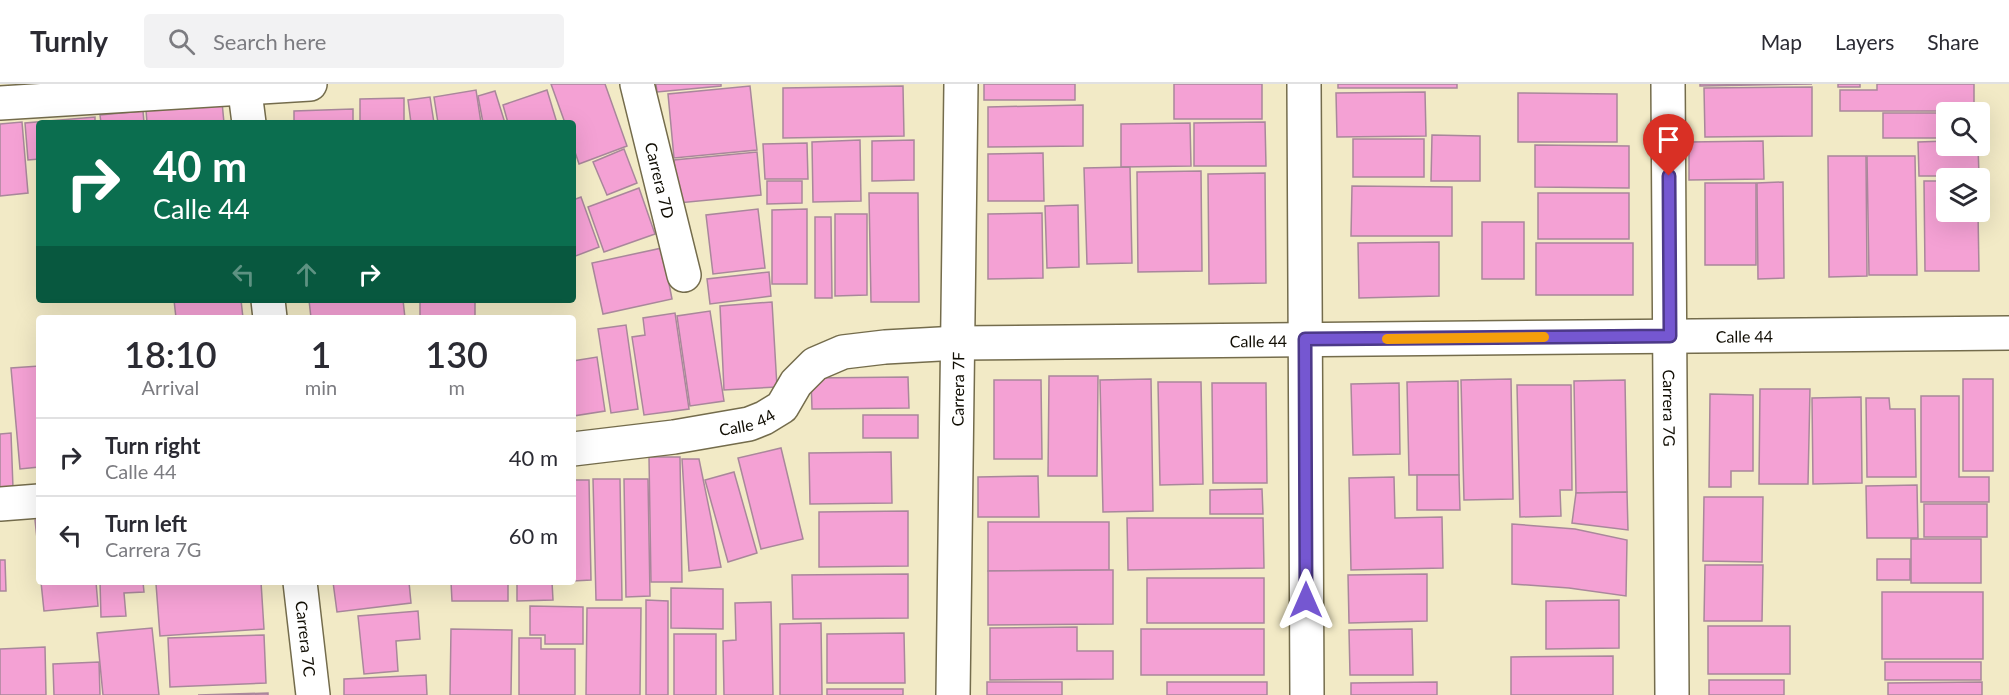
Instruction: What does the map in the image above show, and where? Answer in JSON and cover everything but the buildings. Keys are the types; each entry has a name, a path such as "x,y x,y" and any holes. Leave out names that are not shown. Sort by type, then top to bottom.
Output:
{"street":[{"path":"0,104 244,86 310,84"},
{"name":"Carrera 7D","path":"637,84 684,275"},
{"name":"Carrera 7F","path":"953,695 961,84"},
{"path":"1304,84 1306,695"},
{"name":"Carrera 7G","path":"1668,84 1672,695"},
{"path":"244,86 249,120"},
{"name":"Calle 44","path":"576,448 674,437 749,424 782,407 796,384 815,364 843,352 885,347 958,343 2009,333"},
{"path":"0,504 36,501"},
{"name":"Carrera 7C","path":"300,585 313,695"}],"slow traffic":[{"path":"1387,339 1544,337"}],"route":[{"path":"1306,600 1305,339 1670,336 1669,176"}]}
